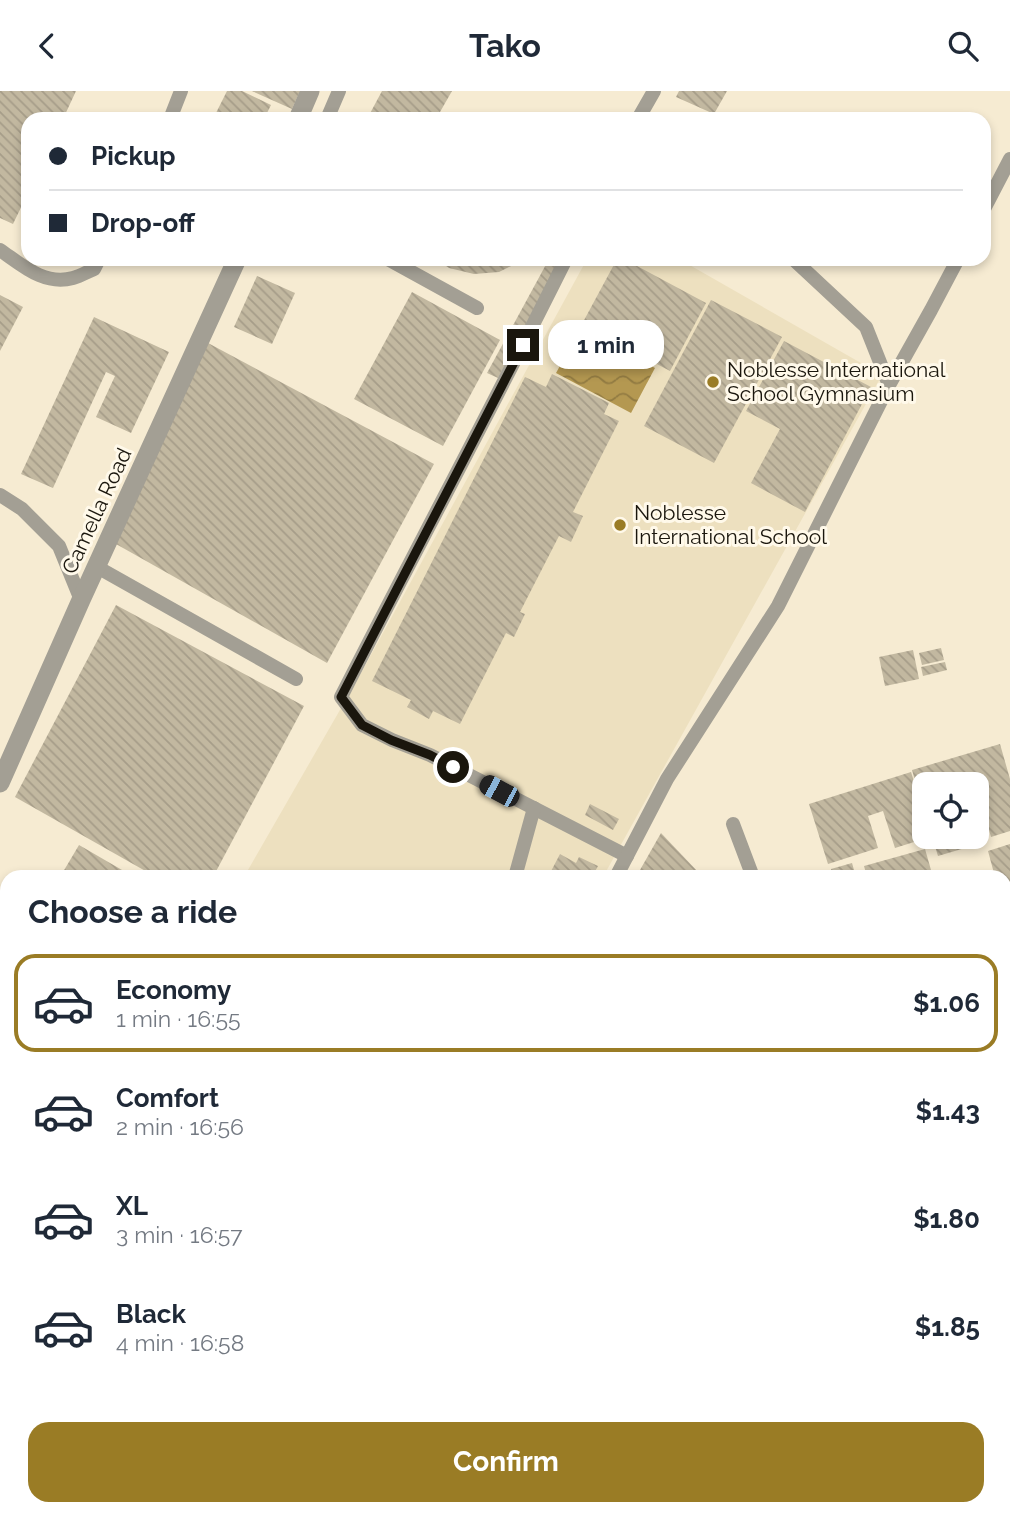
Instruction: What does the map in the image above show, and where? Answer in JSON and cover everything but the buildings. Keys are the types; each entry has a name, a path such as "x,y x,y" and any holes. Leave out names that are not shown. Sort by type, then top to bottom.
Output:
{"street":[{"path":"301,112 310,91"},
{"name":"Camella Road","path":"0,783 234,266"}],"lane":[{"path":"173,112 181,91"},
{"path":"330,112 339,91"},
{"path":"642,112 654,91"},
{"path":"991,196 1010,159"},
{"path":"0,250 21,265"},
{"path":"23,266 39,277 54,280 72,278 96,266"},
{"path":"401,266 477,308"},
{"path":"562,266 341,697 362,725 430,755 627,856"},
{"path":"801,266 866,327 889,385"},
{"path":"620,870 667,779 778,606 889,385 954,266"},
{"path":"0,495 22,509 59,547 81,600"},
{"path":"97,567 296,679"},
{"path":"516,870 534,808"},
{"path":"733,824 750,870"}],"shaded area":[{"name":"Noblesse International School","path":"583,266 691,266 882,375 607,870 248,870 360,675"}],"water":[{"path":"581,328 655,368 631,413 556,373"}],"place":[{"name":"Noblesse International School Gymnasium","path":"713,382"},
{"name":"Noblesse International School","path":"620,525"}],"route":[{"path":"453,767 362,725 341,697 523,345"}]}
